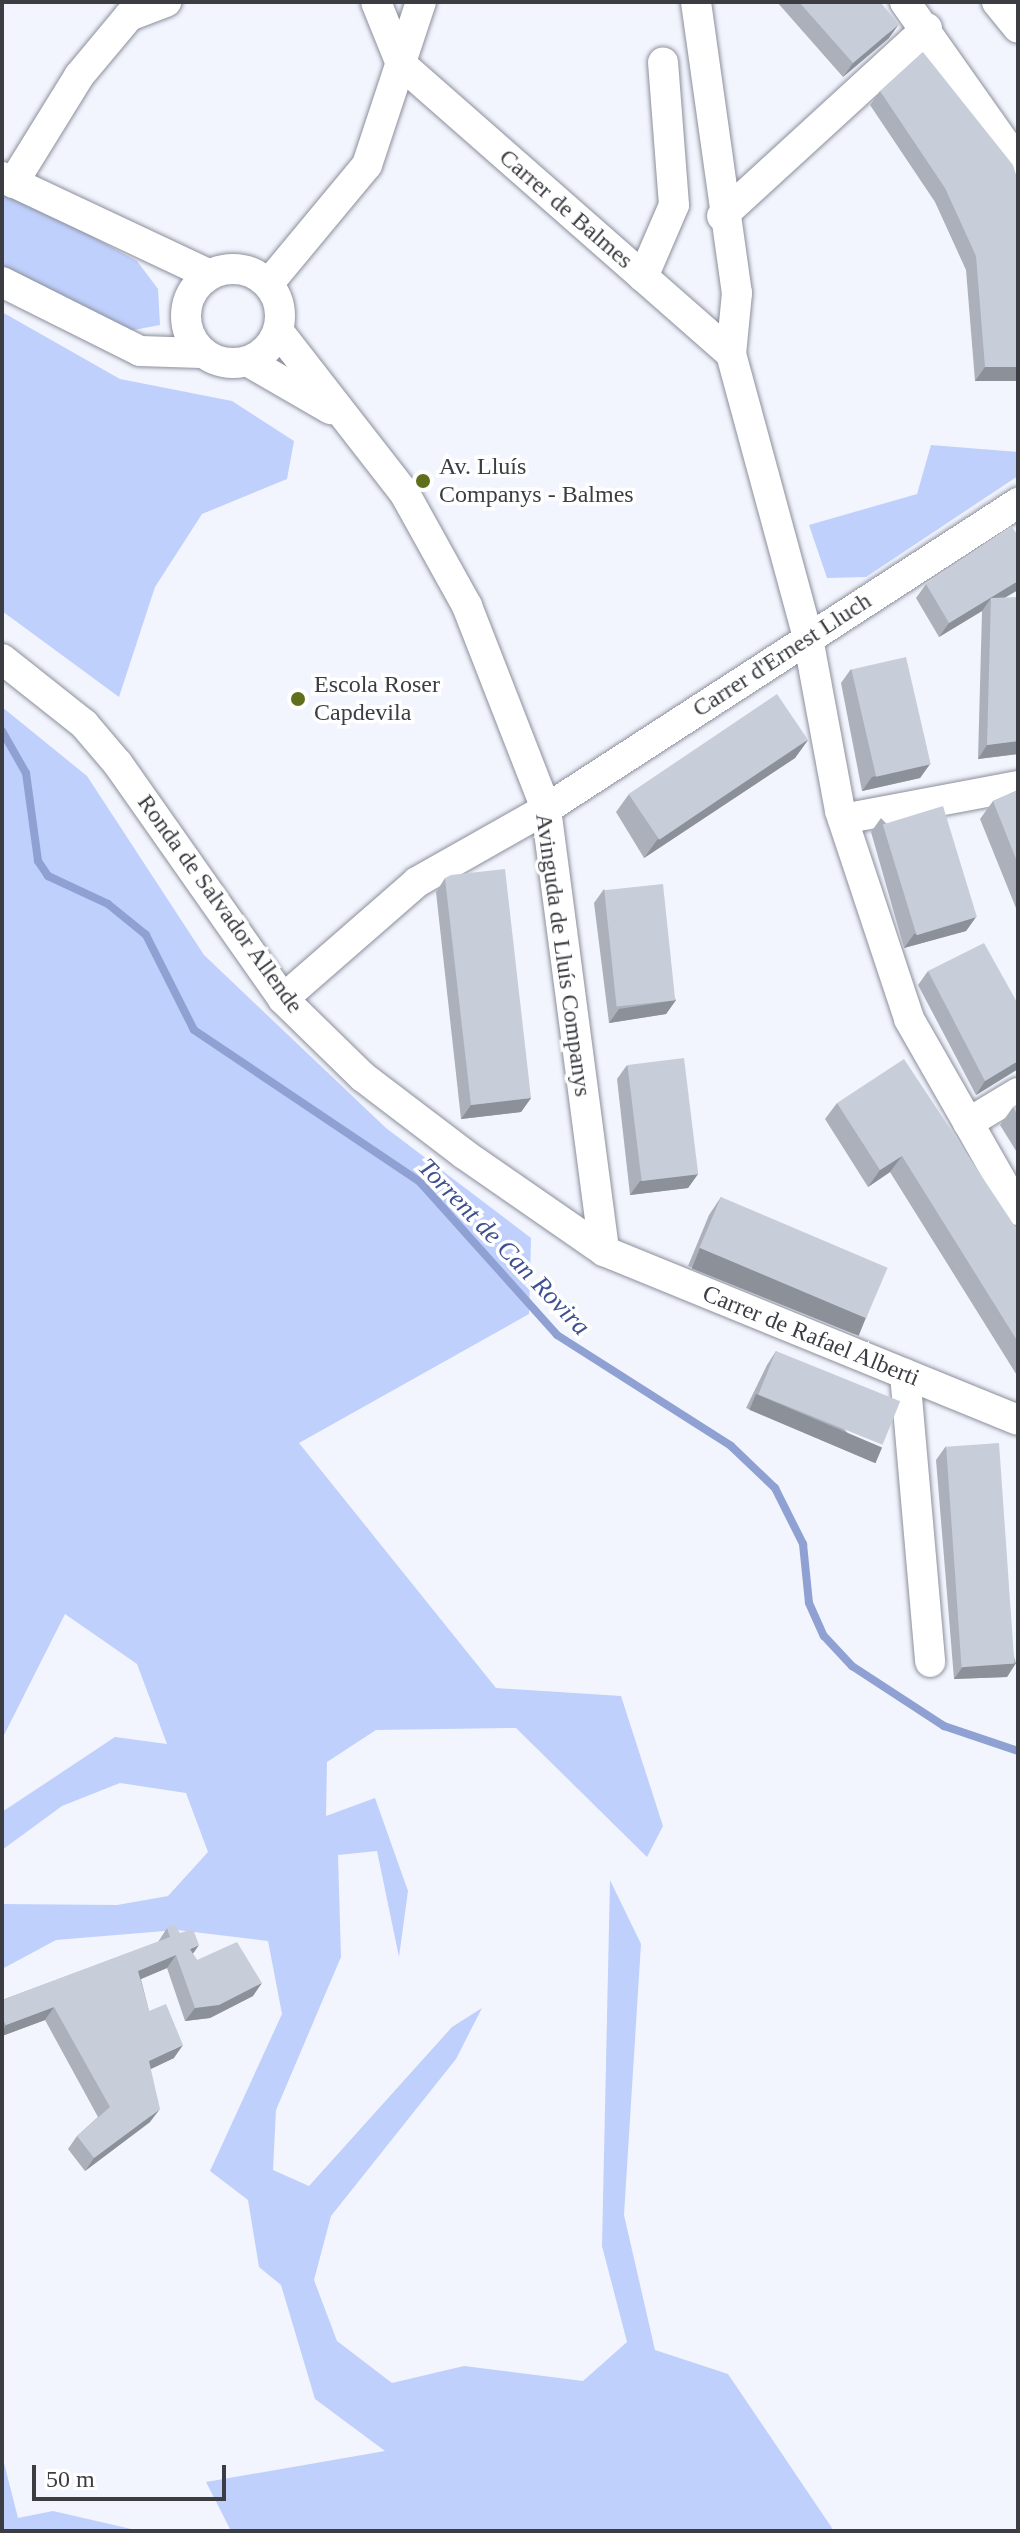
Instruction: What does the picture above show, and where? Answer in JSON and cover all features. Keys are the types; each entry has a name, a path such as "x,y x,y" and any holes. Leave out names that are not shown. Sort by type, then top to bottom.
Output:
{"street":[{"path":"166,2 123,9 7,180 145,248 208,274 236,267 269,283 279,299 279,332 249,362"},
{"path":"376,2 401,64"},
{"path":"269,283 367,165 421,2"},
{"path":"696,2 722,216 737,293 731,354 808,638 843,819 909,1019 1018,1210"},
{"path":"905,2 927,28 1018,162"},
{"path":"997,2 1018,28"},
{"path":"722,216 927,28"},
{"path":"643,277 674,205 663,62"},
{"name":"Carrer de Balmes","path":"401,64 731,354"},
{"path":"145,248 185,305 186,330 201,353"},
{"path":"185,305 208,274"},
{"path":"2,282 140,351 201,353 219,363 249,362 346,421"},
{"name":"Avinguda de Lluís Companys","path":"279,332 405,494 467,606 546,809 604,1251"},
{"name":"Carrer d'Ernest Lluch","path":"283,999 417,882 546,809 1018,503"},
{"name":"Ronda de Salvador Allende","path":"2,659 84,724 118,764 283,999 363,1077 604,1251"},
{"path":"843,819 1018,786"},
{"path":"968,1123 1018,1093"},
{"name":"Carrer de Rafael Alberti","path":"604,1251 1018,1420"},
{"path":"905,1374 930,1662"}],"shaded area":[{"path":"2,187 137,261 158,289 160,325 123,332 2,265"},
{"path":"2,312 120,379 232,401 294,441 287,479 202,514 155,587 119,697 2,611"},
{"path":"931,445 1018,452 1018,476 866,577 827,578 809,525 917,494"},
{"path":"2,707 87,776 204,955 386,1128 531,1238 529,1314 299,1443 496,1688 621,1696 663,1826 647,1857 516,1728 376,1730 327,1762 326,1816 375,1798 408,1891 399,1957 377,1851 338,1855 341,1957 276,2110 273,2170 309,2186 452,2027 482,2008 456,2059 331,2216 314,2280 337,2341 392,2383 464,2366 583,2381 627,2342 602,2246 610,1880 641,1944 624,2215 655,2350 728,2374 834,2531 231,2531 206,2482 385,2451 315,2399 281,2285 259,2267 248,2200 210,2171 282,2014 268,1941 177,1930 56,1940 2,1969 2,1904 117,1905 168,1896 208,1852 186,1793 120,1783 62,1806 2,1850 2,1812 115,1737 167,1744 137,1664 65,1614 2,1739"},
{"path":"2,2455 18,2518 53,2511 140,2531 2,2531"}],"building":[{"path":"799,2 880,2 899,24 853,63"},
{"path":"923,52 1013,165 1018,181 1018,367 985,367 976,256 945,188 880,91"},
{"path":"1011,526 1018,535 1018,581 949,623 926,584"},
{"path":"1018,597 1018,741 987,745 991,598"},
{"path":"906,657 931,764 876,777 851,670"},
{"path":"777,694 808,740 659,840 629,794"},
{"path":"1018,790 1018,864 993,801"},
{"path":"943,806 977,917 917,935 883,824"},
{"path":"505,869 531,1098 471,1105 445,878"},
{"path":"663,884 675,1000 617,1007 604,890"},
{"path":"984,943 1018,1004 1018,1061 985,1081 928,971"},
{"path":"684,1058 698,1174 642,1181 627,1065"},
{"path":"904,1059 1018,1231 1018,1342 902,1156 880,1170 837,1103"},
{"path":"721,1197 888,1268 866,1318 700,1248"},
{"path":"776,1351 900,1401 883,1445 758,1395"},
{"path":"999,1443 1014,1663 962,1667 946,1447"},
{"path":"174,1924 180,1933 193,1929 199,1945 190,1949 197,1960 237,1942 262,1983 219,2005 195,2008 176,1955 138,1971 149,2011 166,2004 183,2045 149,2061 160,2109 94,2158 77,2136 110,2107 54,2007 6,2025 2,2018 2,2000 170,1937 167,1928"}],"waterway":[{"name":"Torrent de Can Rovira","path":"2,731 26,773 38,861 48,876 108,904 146,935 194,1030 419,1181 557,1335 731,1446 775,1488 803,1544 809,1603 824,1636 852,1666 944,1726 1018,1751"}],"place":[{"name":"Av. Lluís Companys - Balmes","path":"423,481"},
{"name":"Escola Roser Capdevila","path":"298,699"}]}
